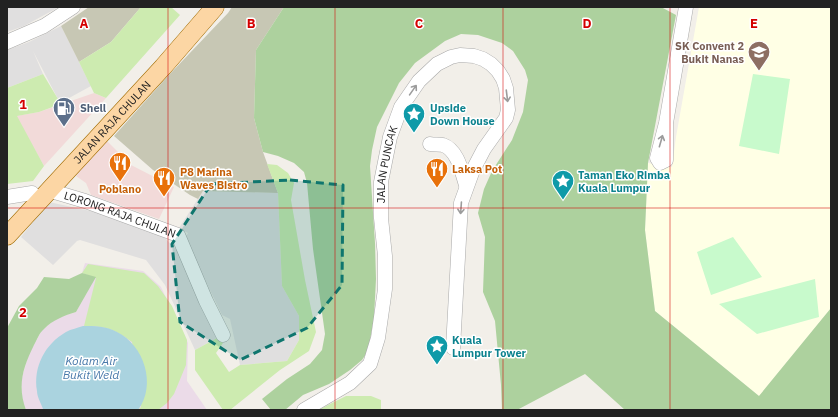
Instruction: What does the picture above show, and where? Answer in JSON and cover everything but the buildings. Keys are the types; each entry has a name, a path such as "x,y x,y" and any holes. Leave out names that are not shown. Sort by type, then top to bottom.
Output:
{"main road":[{"name":"JALAN RAJA CHULAN","path":"7,236 40,192 178,37 201,7"},
{"name":"JALAN RAJA CHULAN","path":"7,221 40,192 163,67 215,7"}],"street":[{"path":"7,42 44,26 73,7"},
{"path":"666,123 686,7"},
{"name":"JALAN PUNCAK","path":"304,410 350,383 370,364 378,338 385,289 385,256 381,218 381,182 390,137 401,107 419,81 437,64 451,57 460,55 474,56 491,64 503,79 508,97 508,110 506,118 484,149 466,185 461,203 453,348"},
{"path":"430,144 444,145 454,155 459,163 466,185"},
{"path":"7,197 40,192"},
{"name":"LORONG RAJA CHULAN","path":"40,192 85,201 178,235 206,300 224,335"}],"highlighted area":[{"path":"290,180 343,185 342,285 307,328 240,360 180,322 172,244 211,184"}],"shaded area":[{"path":"7,7 59,7 24,26 7,32"},
{"path":"89,7 141,7 111,42 79,62 61,26"},
{"path":"232,7 284,7 256,50 254,118 263,152 278,193 203,191 198,199 153,170 114,136"},
{"path":"699,7 831,7 831,308 759,396 655,311 645,230 648,163 672,167"},
{"path":"61,26 91,86 60,103 33,51 43,74 7,88 7,50 29,42"},
{"path":"94,93 106,98 44,166 16,116 39,112"},
{"path":"107,141 131,165 174,187 159,219 91,195 86,183 76,176 82,167"},
{"path":"203,191 278,193 282,286 299,316 299,340 287,361 240,365 230,319 222,315 185,238 188,233 179,228"},
{"path":"49,202 95,212 164,237 183,257 217,338 195,350 165,285 146,260 80,240 77,241 53,265 21,237"},
{"path":"85,263 143,271 161,287 188,343 187,381 207,410 26,410 22,400 21,381 28,356 42,330 57,318 76,312 95,278 82,273"}],"green space":[{"path":"141,7 171,7 180,15 106,98 94,93 79,62 111,42"},
{"name":"Taman Eko Rimba Kuala Lumpur","path":"284,7 661,7 676,15 648,163 645,230 655,311 759,396 831,308 831,410 625,410 585,374 517,410 502,410 495,321 483,292 485,237 478,213 484,189 492,171 512,140 523,112 528,80 525,70 513,51 502,43 478,35 461,34 445,41 415,63 399,83 377,127 370,166 376,279 374,318 368,351 362,360 329,384 303,395 285,410 271,410 262,399 287,379 310,364 322,350 325,334 313,249 307,183 304,172 294,163 278,156 263,152 254,118 256,50"},
{"path":"43,74 61,104 39,112 17,116 44,166 33,181 7,184 7,88"},
{"path":"753,74 790,79 779,154 739,146"},
{"path":"267,164 277,165 288,173 294,183 291,200 316,332 309,351 280,370 230,410 223,410 195,370 195,350 217,338 223,343 216,353 229,372 240,365 287,361 299,340 299,316 282,286 278,193"},
{"path":"733,237 762,277 711,295 697,252"},
{"path":"88,264 144,273 158,286 172,306 187,340 186,365 174,394 167,403 158,410 138,410 141,407 132,342 110,329 84,326 96,278 82,273"},
{"path":"82,273 96,277 76,312 55,321 42,331 27,361 22,377 22,393 26,410 7,410 7,328 19,306 37,288 44,277 69,279"},
{"path":"815,279 819,317 757,334 719,304"},
{"path":"346,396 371,396 381,400 381,410 318,410"}],"water":[{"name":"Kolam Air Bukit Weld","path":"83,326 100,327 117,332 134,346 141,356 145,366 147,389 144,400 138,410 43,409 38,396 36,382 42,357 52,343 59,337 68,331"}],"place":[{"name":"SK Convent 2 Bukit Nanas","path":"759,72"},
{"name":"Shell","path":"64,128"},
{"name":"Upside Down House","path":"414,134"},
{"name":"Poblano","path":"120,182"},
{"name":"Laksa Pot","path":"437,188"},
{"name":"P8 Marina Waves Bistro","path":"164,198"},
{"name":"Taman Eko Rimba Kuala Lumpur","path":"563,200"},
{"name":"Kuala Lumpur Tower","path":"437,366"}]}
